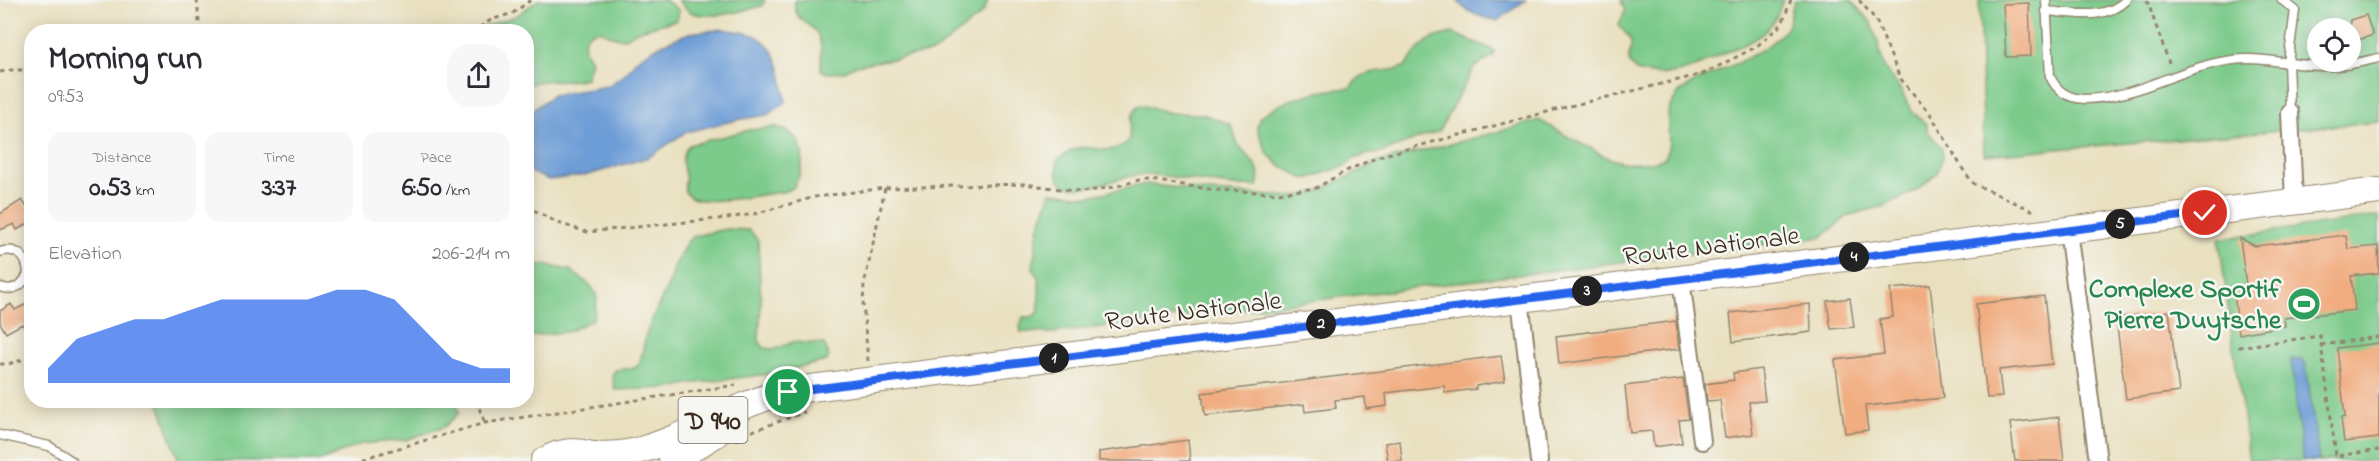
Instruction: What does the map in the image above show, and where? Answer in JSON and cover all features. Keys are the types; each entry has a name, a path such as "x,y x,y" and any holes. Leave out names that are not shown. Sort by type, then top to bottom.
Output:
{"main road":[{"name":"Route Nationale","path":"836,386 2379,191"},
{"name":"D 940","path":"597,458 636,451 660,443 776,395 807,388 836,386"},
{"name":"D 940","path":"672,461 751,415 793,398 836,386"},
{"path":"544,461 564,453 580,452 597,458"}],"street":[{"path":"2290,113 2294,201"},
{"path":"2068,230 2098,461"},
{"path":"1681,279 1702,441"},
{"path":"1520,300 1539,461"}],"lane":[{"path":"2046,0 2050,76 2054,85 2064,93 2085,99 2132,92 2208,64 2234,60 2259,58 2288,63 2338,66 2379,58"},
{"path":"2046,11 2097,14 2107,12 2126,0"},
{"path":"2282,0 2295,10"},
{"path":"2290,113 2288,63 2297,0"},
{"path":"0,252 8,250 24,257"},
{"path":"0,287 16,288 24,281"},
{"path":"0,435 49,446 72,461"}],"path":[{"path":"197,0 199,24"},
{"path":"484,24 513,13 531,0"},
{"path":"534,210 558,223 587,232 727,218 754,214 815,197 885,188 1024,184 1082,192 1139,180 1150,180 1216,190 1278,193 1316,188 1380,156 1566,106 1702,74 1756,47 1782,24 1791,0"},
{"path":"1859,0 1876,20 1900,78 1931,115 1974,184 2040,214"},
{"path":"2147,0 2174,76"},
{"path":"0,72 24,70"},
{"path":"871,381 864,294 885,188"},
{"path":"2238,347 2320,336 2336,456 2379,450"},
{"path":"2321,345 2379,337"},
{"path":"0,364 24,359"},
{"path":"479,408 486,423"},
{"path":"736,441 774,422 815,410"}],"green space":[{"path":"538,0 665,0 679,11 677,20 640,30 624,38 595,31 584,39 585,50 591,61 586,78 534,83 534,24 492,24 516,16"},
{"path":"678,0 765,0 762,6 737,12 700,15 691,12"},
{"path":"795,0 988,0 984,11 977,18 934,52 856,65 843,72 827,73 821,70 820,39 815,31 799,17"},
{"path":"1621,0 1783,0 1773,22 1753,40 1689,69 1660,75 1636,71 1630,63 1631,42 1619,25 1625,11"},
{"path":"1795,0 1850,0 1870,21 1883,64 1889,75 1899,87 1911,110 1926,124 1928,132 1942,148 1943,157 1937,174 1915,191 1885,206 1849,215 1822,237 1053,333 1021,332 1023,317 1032,317 1039,312 1039,280 1033,268 1038,229 1051,192 1089,196 1146,184 1209,192 1293,197 1317,192 1378,162 1539,120 1611,159 1642,163 1665,158 1669,142 1669,110 1679,93 1757,53 1777,38 1787,27"},
{"path":"1979,0 2379,0 2379,122 1984,155"},
{"path":"1452,33 1494,50 1494,55 1474,68 1439,131 1380,153 1368,154 1352,160 1347,165 1310,178 1303,178 1279,165 1267,153 1257,128 1260,117 1270,110 1303,96 1350,88 1357,80 1372,72 1402,68 1426,43"},
{"path":"1141,105 1170,113 1202,114 1230,124 1240,148 1256,166 1259,178 1257,186 1227,185 1153,175 1130,176 1100,185 1079,188 1070,187 1060,181 1057,161 1070,152 1078,148 1110,150 1129,140 1132,115"},
{"path":"777,127 795,137 802,152 801,170 793,188 783,192 717,200 693,198 686,193 683,160 689,145 749,130"},
{"name":"Complexe Sportif Pierre Duytsche","path":"2379,216 2379,461 2249,461 2219,239"},
{"path":"726,229 749,230 758,240 761,302 759,341 764,348 775,349 793,342 824,344 829,356 827,361 770,374 671,388 615,390 612,375 616,370 635,368 640,363 646,335 672,277 674,266 687,242 694,236"},
{"path":"534,263 570,270 590,285 596,294 597,301 593,319 570,331 534,336"},
{"path":"160,408 458,408 459,413 444,427 406,440 361,444 321,461 179,461"}],"water":[{"path":"1457,0 1526,0 1497,21 1469,11"},
{"path":"724,29 756,36 771,49 775,56 786,102 767,115 686,132 649,157 588,175 549,180 534,174 534,109 553,95 608,86 627,72 637,59 662,44 689,33"},
{"path":"2291,360 2303,360 2306,365 2319,461 2303,461"}],"building":[{"path":"2029,3 2031,56 2006,57 2003,4"},
{"path":"2366,15 2373,35 2361,39 2361,18 2356,18"},
{"path":"22,200 24,226 17,230 14,224 0,230 0,214"},
{"path":"2346,235 2348,249 2378,246 2379,273 2351,276 2355,310 2284,318 2285,326 2239,334 2234,294 2247,293 2240,238 2255,246"},
{"path":"1930,285 1943,398 1865,406 1868,430 1845,433 1835,360 1884,354 1880,319 1893,317 1890,289"},
{"path":"2044,296 2052,364 1999,370 2002,397 1987,398 1976,304"},
{"path":"1850,298 1854,327 1831,329 1827,301"},
{"path":"11,304 15,310 24,305 24,327 22,324 6,333 0,323 0,311"},
{"path":"1810,304 1811,332 1733,342 1730,313"},
{"path":"2169,311 2179,392 2126,399 2116,318"},
{"path":"1676,321 1679,349 1559,364 1556,336"},
{"path":"2379,343 2379,438 2344,442 2341,418 2345,417 2337,348"},
{"path":"1501,356 1505,381 1476,386 1476,389 1445,393 1444,386 1386,393 1387,406 1366,409 1365,397 1335,400 1336,408 1305,412 1304,404 1205,416 1202,393"},
{"path":"1761,369 1765,401 1749,402 1753,434 1725,438 1720,400 1707,401 1705,384 1734,380 1733,373"},
{"path":"1683,379 1689,419 1679,420 1682,443 1654,447 1652,431 1630,433 1625,386"},
{"path":"2059,417 2064,461 2015,461 2010,423"},
{"path":"1188,440 1190,461 1099,461 1099,452"},
{"path":"1400,441 1402,461 1388,461 1385,443"}],"place":[{"name":"Complexe Sportif Pierre Duytsche","path":"2304,304"}],"route":[{"path":"788,392 2205,213"}]}
